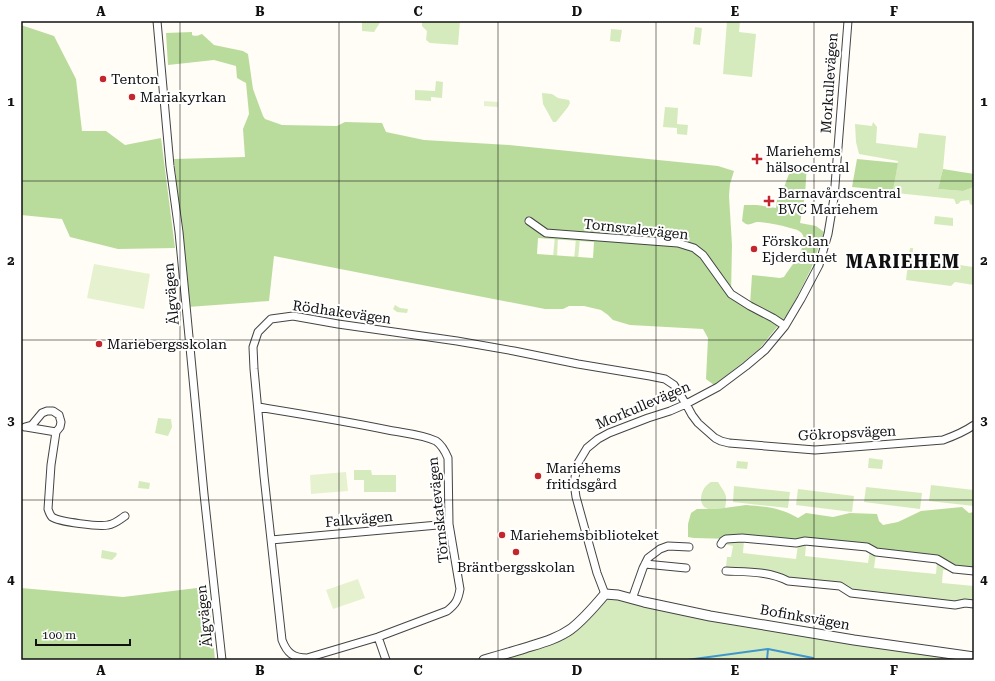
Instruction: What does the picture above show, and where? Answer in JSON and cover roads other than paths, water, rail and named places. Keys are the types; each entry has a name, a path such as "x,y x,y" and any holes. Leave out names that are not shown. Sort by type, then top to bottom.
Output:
{"street":[{"name":"Älgvägen","path":"157,21 222,660"},
{"name":"Morkullevägen","path":"605,594 597,573 576,497 574,483 578,463 587,448 598,439 609,433 670,411 718,387 765,350 785,326 802,299 819,265 828,234 834,198 848,21"},
{"name":"Tornsvalevägen","path":"529,221 546,232 678,243 694,248 703,255 731,294 785,326"},
{"name":"Rödhakevägen","path":"378,637 307,658 299,658 291,655 285,649 282,640 264,476 253,347 258,332 272,319 293,316 457,341 665,379 674,385 686,404"},
{"name":"Gökropsvägen","path":"686,404 698,423 715,438 721,441 743,445 816,450 943,440 967,430 974,425"},
{"name":"Törnskatevägen","path":"258,407 422,436 440,444 445,451 448,458 449,524 460,589 459,597 455,604 447,612 378,637"},
{"path":"23,427 32,425 42,413 47,411 53,411 60,415 62,422 56,432 51,465 48,509 52,517 59,520 94,526 107,526 125,516"},
{"path":"23,427 56,432"},
{"name":"Falkvägen","path":"271,540 449,524"},
{"path":"721,544 726,539 734,540 742,538 794,543 805,541 866,547 876,552 937,559 954,569 974,571"},
{"path":"632,599 642,568 648,558 660,549 668,546 689,547"},
{"path":"645,564 686,568"},
{"path":"726,571 769,574 788,581 840,586 855,593 958,605 965,603 974,604"},
{"name":"Bofinksvägen","path":"605,594 710,616 854,640 974,656"},
{"path":"484,660 542,642 570,630 585,617 605,594"},
{"path":"378,637 386,660"}],"waterway":[{"path":"687,660 768,649 813,658"},
{"path":"767,660 768,649"}],"place":[{"name":"Tenton","path":"103,79"},
{"name":"Mariakyrkan","path":"132,97"},
{"name":"Mariehems hälsocentral","path":"757,159"},
{"name":"Barnavårdscentral BVC Mariehem","path":"769,201"},
{"name":"Förskolan Ejderdunet","path":"754,249"},
{"name":"Mariebergsskolan","path":"99,344"},
{"name":"Mariehems fritidsgård","path":"538,476"},
{"name":"Mariehemsbiblioteket","path":"502,535"},
{"name":"Bräntbergsskolan","path":"516,552"}],"district":[{"name":"MARIEHEM","path":"903,262"}]}
